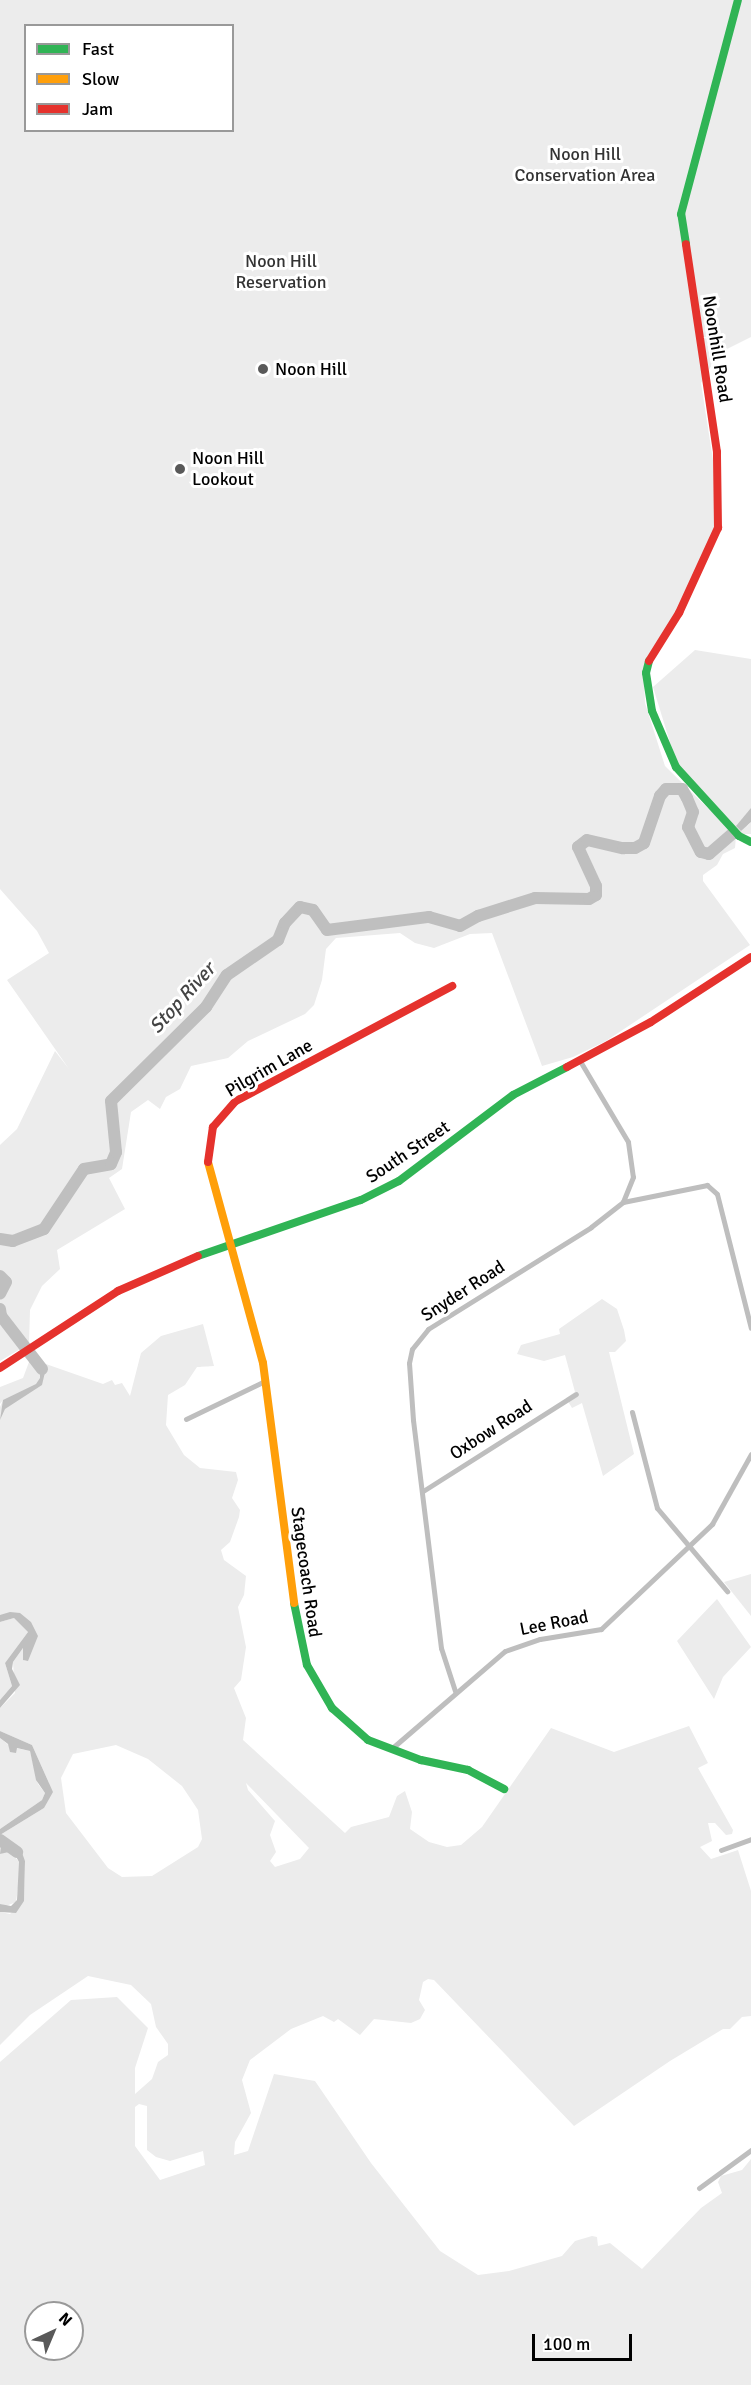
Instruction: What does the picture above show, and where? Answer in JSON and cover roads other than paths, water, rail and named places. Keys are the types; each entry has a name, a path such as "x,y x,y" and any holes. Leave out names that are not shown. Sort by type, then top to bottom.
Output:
{"street":[{"name":"Noonhill Road","path":"738,0 681,214 717,452 718,528 714,543 679,613 648,660 647,691 660,736 676,767 724,822 751,842"},
{"name":"South Street","path":"0,1368 118,1291 230,1243 377,1192 424,1164 513,1095 651,1022 751,957"},
{"name":"Pilgrim Lane","path":"230,1243 208,1161 209,1143 220,1115 236,1101 452,986"},
{"path":"580,1061 628,1142 633,1177 623,1202"},
{"name":"Snyder Road","path":"455,1691 441,1648 413,1420 409,1363 412,1349 428,1329 591,1227 623,1202 693,1187 714,1189 751,1328"},
{"name":"Stagecoach Road","path":"230,1243 265,1381 299,1638 307,1665 332,1708 355,1731 390,1750 468,1770 504,1789"},
{"path":"186,1419 265,1381"},
{"name":"Oxbow Road","path":"423,1491 576,1394"},
{"path":"632,1412 657,1508 688,1549 727,1591"},
{"name":"Lee Road","path":"390,1750 487,1663 520,1644 601,1629 688,1549 721,1512 751,1454"},
{"path":"720,1850 751,1839"},
{"path":"699,2188 751,2150"}],"waterway":[{"name":"Stop River","path":"0,1239 13,1241 44,1229 84,1169 111,1164 116,1152 111,1101 206,1007 227,975 278,940 285,923 300,907 313,910 327,930 429,917 460,926 478,916 535,898 589,899 596,895 596,886 578,847 587,840 623,848 635,848 644,843 660,796 666,789 682,789 693,812 688,827 701,852 709,854 731,835"},
{"name":"Stop River","path":"0,1276 6,1282 0,1294"},
{"name":"Stop River","path":"0,1309 1,1316 42,1369"},
{"name":"Stop River","path":"0,1840 17,1852"}],"place":[{"name":"Noon Hill","path":"263,369"},
{"name":"Noon Hill Lookout","path":"180,469"}],"park label":[{"name":"Noon Hill Conservation Area","path":"585,165"},
{"name":"Noon Hill Reservation","path":"281,272"}]}
